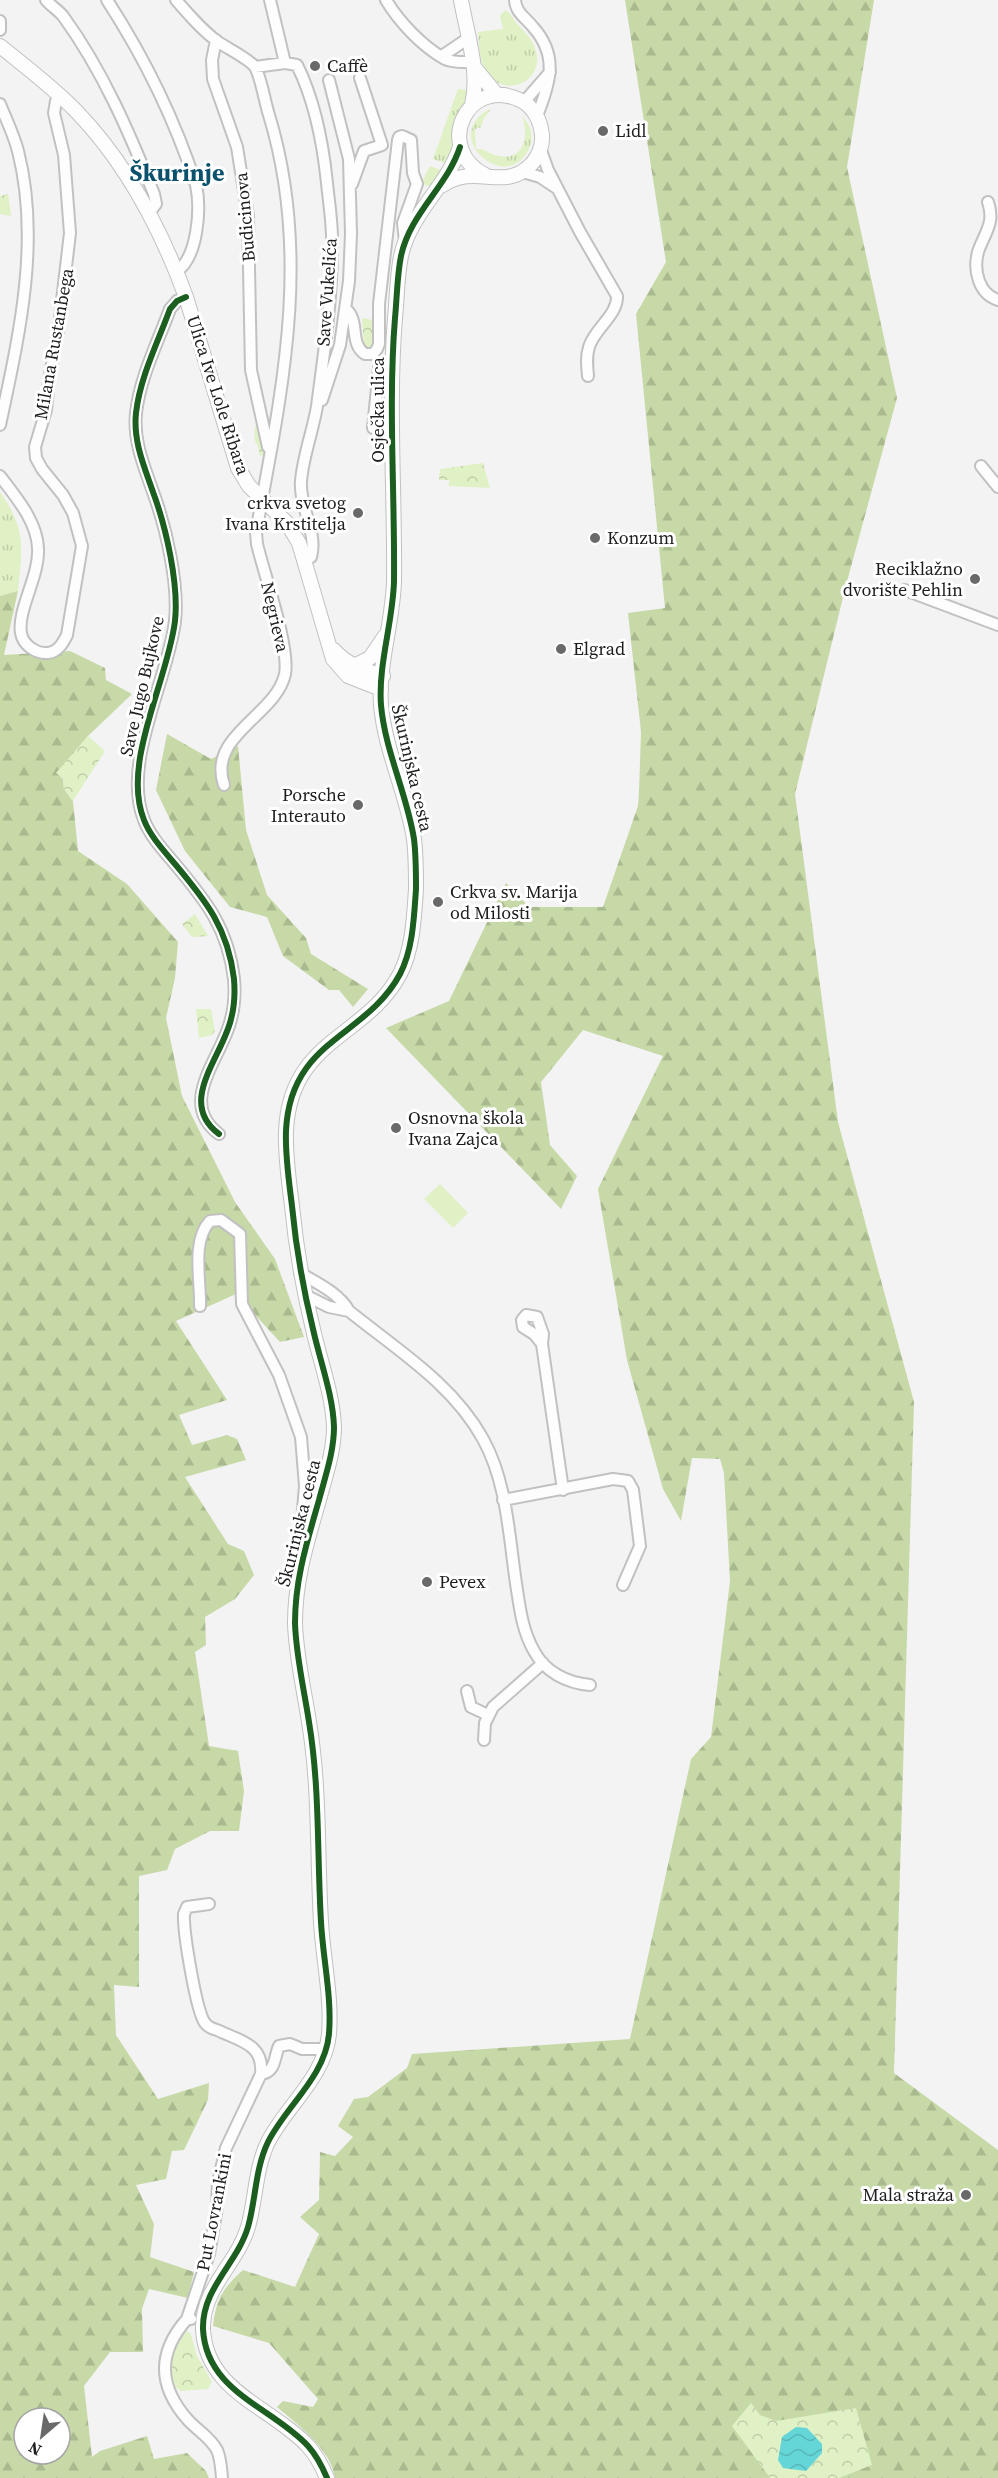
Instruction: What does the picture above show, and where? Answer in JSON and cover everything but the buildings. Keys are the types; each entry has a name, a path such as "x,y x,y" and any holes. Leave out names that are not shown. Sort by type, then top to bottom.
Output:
{"street":[{"path":"46,0 63,16 124,119 154,195 156,204 149,213"},
{"path":"107,0 128,32 153,80 196,185 199,204 197,226 185,263 177,271"},
{"path":"176,0 194,21 216,40 255,67 285,63 270,0"},
{"path":"386,0 425,44 453,61 474,64"},
{"name":"Osječka ulica","path":"382,682 386,634 394,590 391,366 400,260 405,241 432,195 451,170 460,147 460,124 472,105 475,91 474,64 467,39 461,0"},
{"path":"514,0 518,12 534,27 546,46 550,72 549,83 537,116"},
{"path":"0,21 0,30"},
{"path":"442,56 467,39"},
{"name":"Budicinova","path":"216,40 213,79 237,147 248,216 251,370 269,453"},
{"name":"Ulica Ive Lole Ribara","path":"0,46 60,96 94,130 109,149 149,213 177,271 238,468 244,480 292,530 305,560 333,659 339,668 358,681 382,682"},
{"name":"Save Vukelića","path":"285,63 297,65 302,74 316,119 324,154 333,245 330,310 317,408 301,479 301,495 313,551 311,557 305,560"},
{"name":"Osječka ulica","path":"474,64 497,94"},
{"name":"Negrieva","path":"224,785 220,768 231,741 278,690 285,674 283,641 257,544 256,532 291,319 292,270 281,154 255,67"},
{"path":"524,102 550,72"},
{"path":"349,192 364,151 382,145 360,78"},
{"path":"317,408 321,403 340,345 346,309 351,234 349,159 328,80"},
{"path":"416,188 432,195 453,178 469,175 506,178 523,172 532,164 540,148 542,131 537,116 524,102 511,96 497,94 472,105"},
{"name":"Milana Rustanbega","path":"0,476 22,506 33,528 38,548 35,575 21,633 26,644 32,649 41,653 52,652 61,646 67,635 82,546 73,513 63,495 42,469 36,458 35,447 46,410 66,280 70,232 64,155 54,113 56,101 60,96"},
{"name":"Milana Rustanbega","path":"0,104 18,151 28,230 25,283 11,375 0,425"},
{"path":"346,309 353,317 358,347 365,354 373,354 379,344 379,304 398,140 402,136 411,140 416,188 403,223 405,241"},
{"path":"460,147 470,165 487,176"},
{"path":"540,148 548,170 590,252 617,296 616,305 589,346 586,361 588,376"},
{"path":"523,172 549,182 561,192"},
{"path":"988,202 990,222 978,254 976,267 979,282 985,294 998,300"},
{"name":"Save Jugo Bujkove","path":"186,297 177,301 170,309 146,373 136,412 136,435 142,462 163,526 176,588 175,621 170,648 141,750 138,793 144,820 160,847 207,902 218,920 227,944 234,981 231,1019 220,1049 203,1083 201,1102 204,1117 211,1128 219,1134"},
{"path":"379,368 381,394 373,428 386,429"},
{"path":"981,466 998,487"},
{"path":"905,590 998,625"},
{"path":"354,666 370,658 386,634"},
{"path":"329,644 345,660 382,682"},
{"name":"Škurinjska cesta","path":"327,2478 321,2465 304,2442 256,2408 234,2390 219,2373 207,2348 203,2332 211,2292 239,2247 247,2229 262,2155 270,2137 300,2095 326,2049 329,2030 320,1912 315,1776 310,1724 295,1633 297,1583 330,1460 334,1428 330,1399 300,1274 286,1154 286,1125 292,1097 304,1070 321,1049 376,1005 394,983 401,972 411,937 416,880 414,840 385,732 382,682"},
{"path":"200,1306 199,1246 210,1221 221,1220 240,1234 242,1304 274,1364 301,1437 305,1486 302,1521 310,1528"},
{"path":"300,1274 323,1286 346,1305 349,1311 434,1379 466,1412 491,1456 503,1500 523,1623 534,1652 552,1672 565,1679 590,1685"},
{"path":"305,1295 329,1307 349,1311"},
{"path":"311,1324 329,1307"},
{"path":"542,1344 563,1490"},
{"path":"503,1500 613,1479 628,1481 633,1490 640,1546 623,1586"},
{"path":"484,1740 488,1716 501,1698 543,1663"},
{"path":"467,1691 471,1707 488,1716"},
{"path":"209,1904 187,1907 184,1914 191,1974 203,2018 207,2025 255,2049 261,2059 261,2074"},
{"name":"Put Lovrankini","path":"222,2478 220,2459 213,2444 183,2412 168,2386 165,2355 171,2341 187,2319 209,2254 217,2208 218,2182 226,2148 261,2074 273,2067 279,2046 290,2044 302,2049 326,2049"},
{"path":"187,2319 204,2318"}],"green space":[{"path":"625,0 874,0 847,167 897,398 846,585 795,794 838,1122 914,1402 894,2073 998,2150 998,2478 335,2478 327,2457 312,2438 277,2407 283,2401 313,2407 318,2399 269,2343 213,2326 216,2308 222,2295 243,2270 295,2287 319,2234 300,2217 319,2200 320,2152 335,2156 353,2137 338,2126 354,2099 368,2097 407,2068 412,2054 630,2039 691,1759 711,1737 730,1581 724,1473 720,1459 692,1458 681,1521 663,1489 627,1360 598,1189 663,1056 583,1030 541,1082 550,1145 577,1176 561,1209 386,1028 449,1001 506,883 529,907 603,907 638,806 641,732 628,613 665,608 636,314 666,262"},
{"path":"505,10 532,42 537,57 535,69 528,79 519,84 507,85 496,82 484,67 480,53 478,32 503,29 500,16"},
{"path":"458,89 468,90 466,100 453,125 450,165 433,159"},
{"path":"492,108 484,118 481,127 475,129 476,149 471,133 476,120"},
{"path":"522,116 529,126 532,138 530,146 520,161 508,166 494,164 482,157 476,149 499,156 515,155 520,151 525,138"},
{"path":"430,166 445,172 433,185 426,186 422,182"},
{"path":"8,194 11,216 0,214 0,196"},
{"path":"362,318 377,321 372,348 364,346"},
{"path":"256,424 261,424 265,455 260,456 255,439"},
{"path":"483,463 490,488 449,486 449,480 439,480 440,469"},
{"path":"0,492 15,517 21,540 21,551 18,591 0,596"},
{"path":"18,591 4,655 70,651 105,668 106,680 132,694 88,736 57,773 63,779 64,789 73,801 78,851 127,884 178,942 175,978 166,1018 182,1096 235,1202 275,1259 304,1337 280,1342 236,1294 176,1321 227,1400 179,1415 192,1445 227,1435 237,1439 246,1460 185,1477 228,1544 244,1551 254,1575 235,1599 205,1617 206,1645 195,1652 209,1746 238,1751 244,1791 239,1831 210,1831 175,1849 167,1870 139,1876 139,1987 114,1985 116,2035 158,2099 209,2083 208,2100 184,2150 172,2151 166,2179 136,2185 154,2224 150,2257 194,2272 188,2298 149,2289 142,2309 143,2352 110,2352 84,2386 92,2457 100,2451 147,2436 154,2459 187,2453 206,2471 209,2478 0,2478 0,596"},
{"path":"167,734 211,759 238,746 246,830 267,895 306,938 311,954 368,989 353,1007 339,990 329,990 283,956 267,917 230,907 185,851 156,790"},
{"path":"88,736 105,751 73,801 64,789 63,778 56,773"},
{"path":"195,914 208,936 192,937 182,924"},
{"path":"196,1009 211,1009 215,1031 212,1035 199,1038"},
{"path":"440,1184 468,1213 453,1228 424,1199"},
{"path":"181,2331 189,2332 191,2335 197,2356 212,2382 208,2389 181,2391 176,2388 169,2377 170,2353"},
{"path":"751,2403 760,2415 776,2421 856,2408 872,2465 839,2478 770,2478 732,2426"}],"water":[{"path":"796,2427 807,2428 822,2444 822,2453 806,2471 783,2468 778,2460 782,2437"}],"cycle path":[{"path":"327,2478 319,2461 308,2446 228,2383 216,2368 207,2351 203,2329 208,2301 236,2253 248,2227 258,2173 268,2142 313,2078 326,2050 329,2034 313,1747 295,1623 299,1576 329,1464 334,1427 329,1390 309,1314 298,1253 286,1150 286,1131 291,1100 301,1077 315,1058 386,995 400,974 410,944 416,889 414,839 387,739 381,705 382,674 394,581 392,416 395,318 401,256 406,241 420,213 447,175 460,147"},
{"path":"186,297 177,301 170,309 145,373 136,413 136,434 140,453 158,506 170,556 176,606 171,644 142,748 138,773 138,798 150,832 214,916 227,945 231,961 234,984 232,1015 202,1093 202,1108 207,1121 219,1134"}],"place":[{"name":"Caffè","path":"315,66"},
{"name":"Lidl","path":"603,131"},
{"name":"crkva svetog Ivana Krstitelja","path":"358,513"},
{"name":"Konzum","path":"595,538"},
{"name":"Reciklažno dvorište Pehlin","path":"975,579"},
{"name":"Elgrad","path":"561,649"},
{"name":"Porsche Interauto","path":"358,805"},
{"name":"Crkva sv. Marija od Milosti","path":"438,902"},
{"name":"Osnovna škola Ivana Zajca","path":"396,1128"},
{"name":"Pevex","path":"427,1582"},
{"name":"Mala straža","path":"966,2195"}],"district":[{"name":"Škurinje","path":"177,173"}]}
